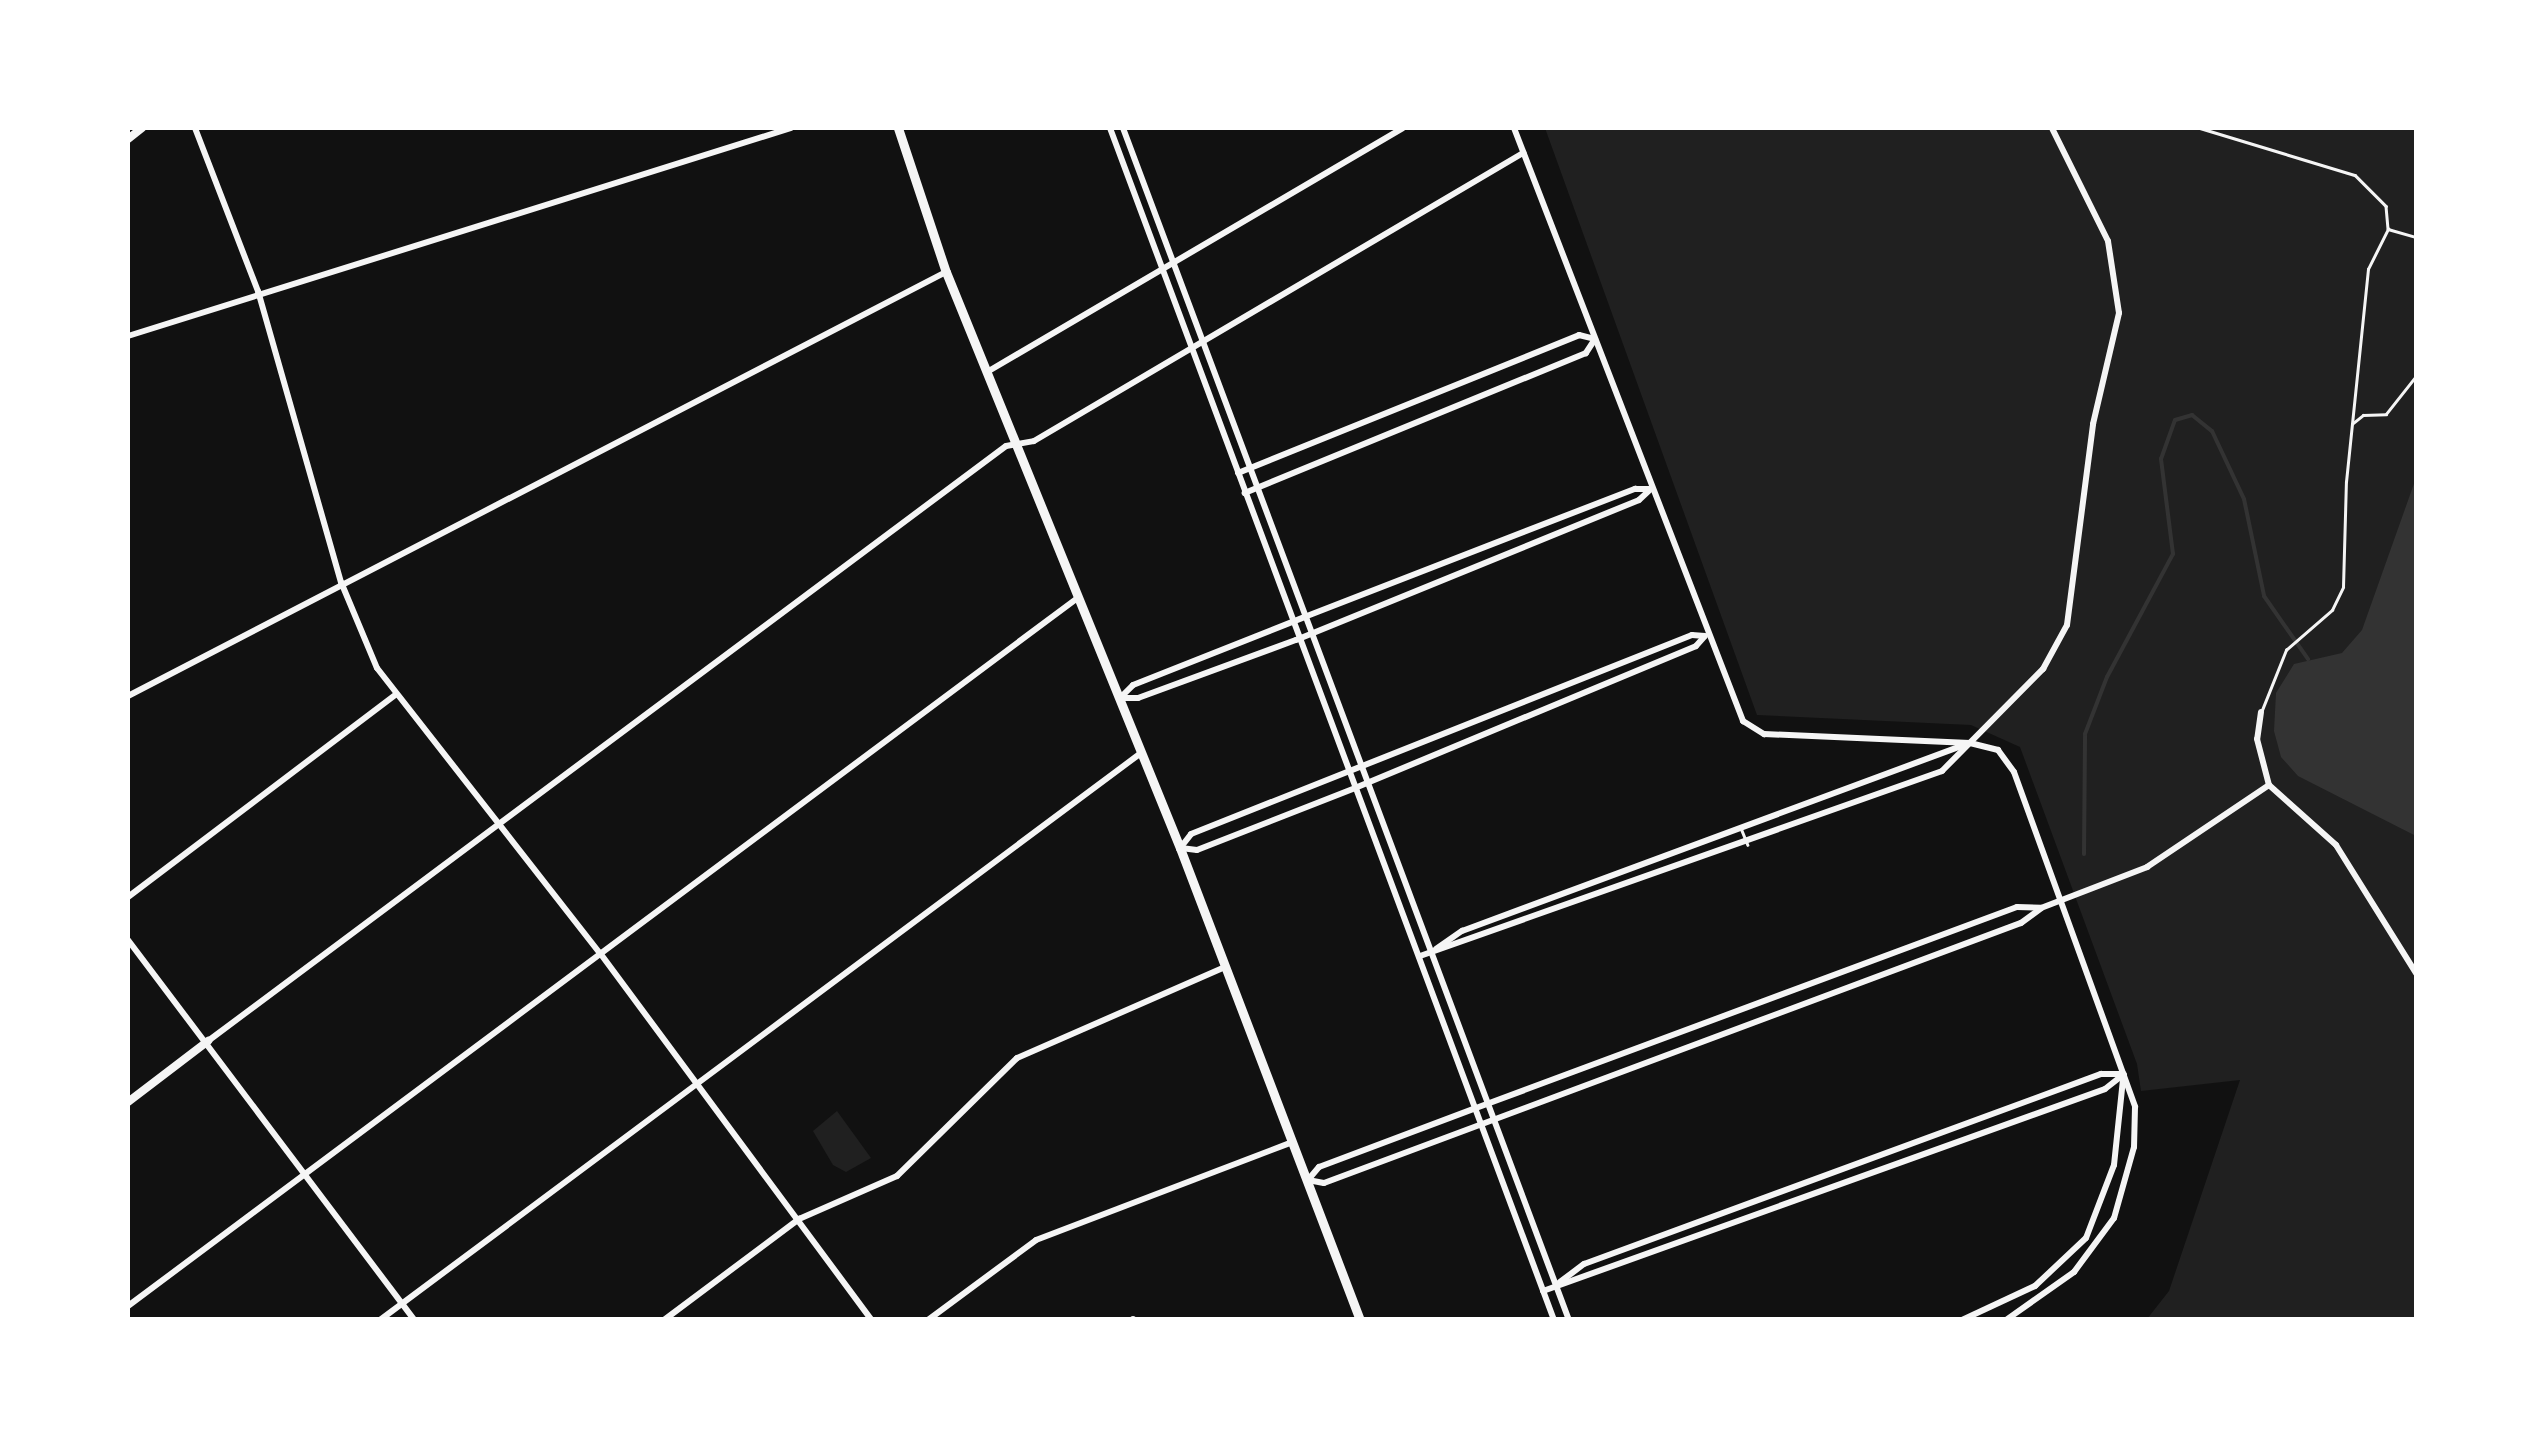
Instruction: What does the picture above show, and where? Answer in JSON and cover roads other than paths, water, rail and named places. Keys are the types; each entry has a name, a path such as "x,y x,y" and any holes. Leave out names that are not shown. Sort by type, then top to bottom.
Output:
{"main road":[{"path":"898,128 946,272 1020,445 1180,848 1360,1320"}],"street":[{"path":"128,139 142,128"},
{"path":"195,128 258,290 341,582 377,668 600,953 872,1320"},
{"path":"128,336 258,290 791,128"},
{"path":"1110,128 1290,624 1350,770 1554,1320"},
{"path":"1123,128 1570,1320"},
{"path":"987,372 1404,128"},
{"path":"1514,128 1733,707 1764,734 1970,743 1998,750 2014,772 2135,1108 2134,1147 2114,1218 2074,1272 2006,1320"},
{"path":"1420,956 1748,844 1942,771 2043,669 2067,625 2093,424 2119,313 2108,241 2052,128"},
{"path":"128,1102 1006,446 1020,445 1523,153"},
{"path":"128,696 341,582 946,272"},
{"path":"1238,473 1579,335 1595,339"},
{"path":"1244,493 1586,353 1595,339"},
{"path":"1120,698 1134,685 1308,616 1634,488 1651,489"},
{"path":"1120,698 1138,698 1296,640 1638,500 1651,489"},
{"path":"128,1306 1080,596"},
{"path":"1180,848 1191,834 1692,636 1705,636"},
{"path":"1180,848 1198,850 1356,788 1696,646 1705,636"},
{"path":"128,896 396,694"},
{"path":"2261,712 2258,739 2269,785 2336,845 2416,973"},
{"path":"1434,950 1462,930 1970,743"},
{"path":"380,1320 700,1086 1141,753"},
{"path":"2041,908 2017,907 1319,1167 1308,1180 1324,1183 2021,923 2041,908 2166,858 2269,785"},
{"path":"1263,806 1268,820"},
{"path":"128,940 306,1171 414,1320"},
{"path":"664,1320 799,1218 897,1176 1017,1058 1226,967"},
{"path":"1556,1285 1584,1264 2101,1074 2124,1074"},
{"path":"1544,1291 2105,1089 2124,1074"},
{"path":"1962,1320 2035,1286 2086,1238 2114,1166 2124,1074"},
{"path":"928,1320 1036,1240 1293,1142"}],"lane":[{"path":"2200,128 2355,175 2386,206 2388,229 2368,270 2350,426 2343,586 2332,610 2290,646 2261,712"},
{"path":"2388,229 2416,237"},
{"path":"2350,426 2363,416 2386,414 2416,376"},
{"path":"1539,696 1544,709"},
{"path":"1878,777 1884,794"},
{"path":"1742,828 1748,844"},
{"path":"1596,880 1600,896"}],"waterway":[{"path":"2084,854 2085,734 2107,677 2173,554 2161,459 2175,420 2192,415 2212,431 2244,499 2264,596 2308,659"}]}
